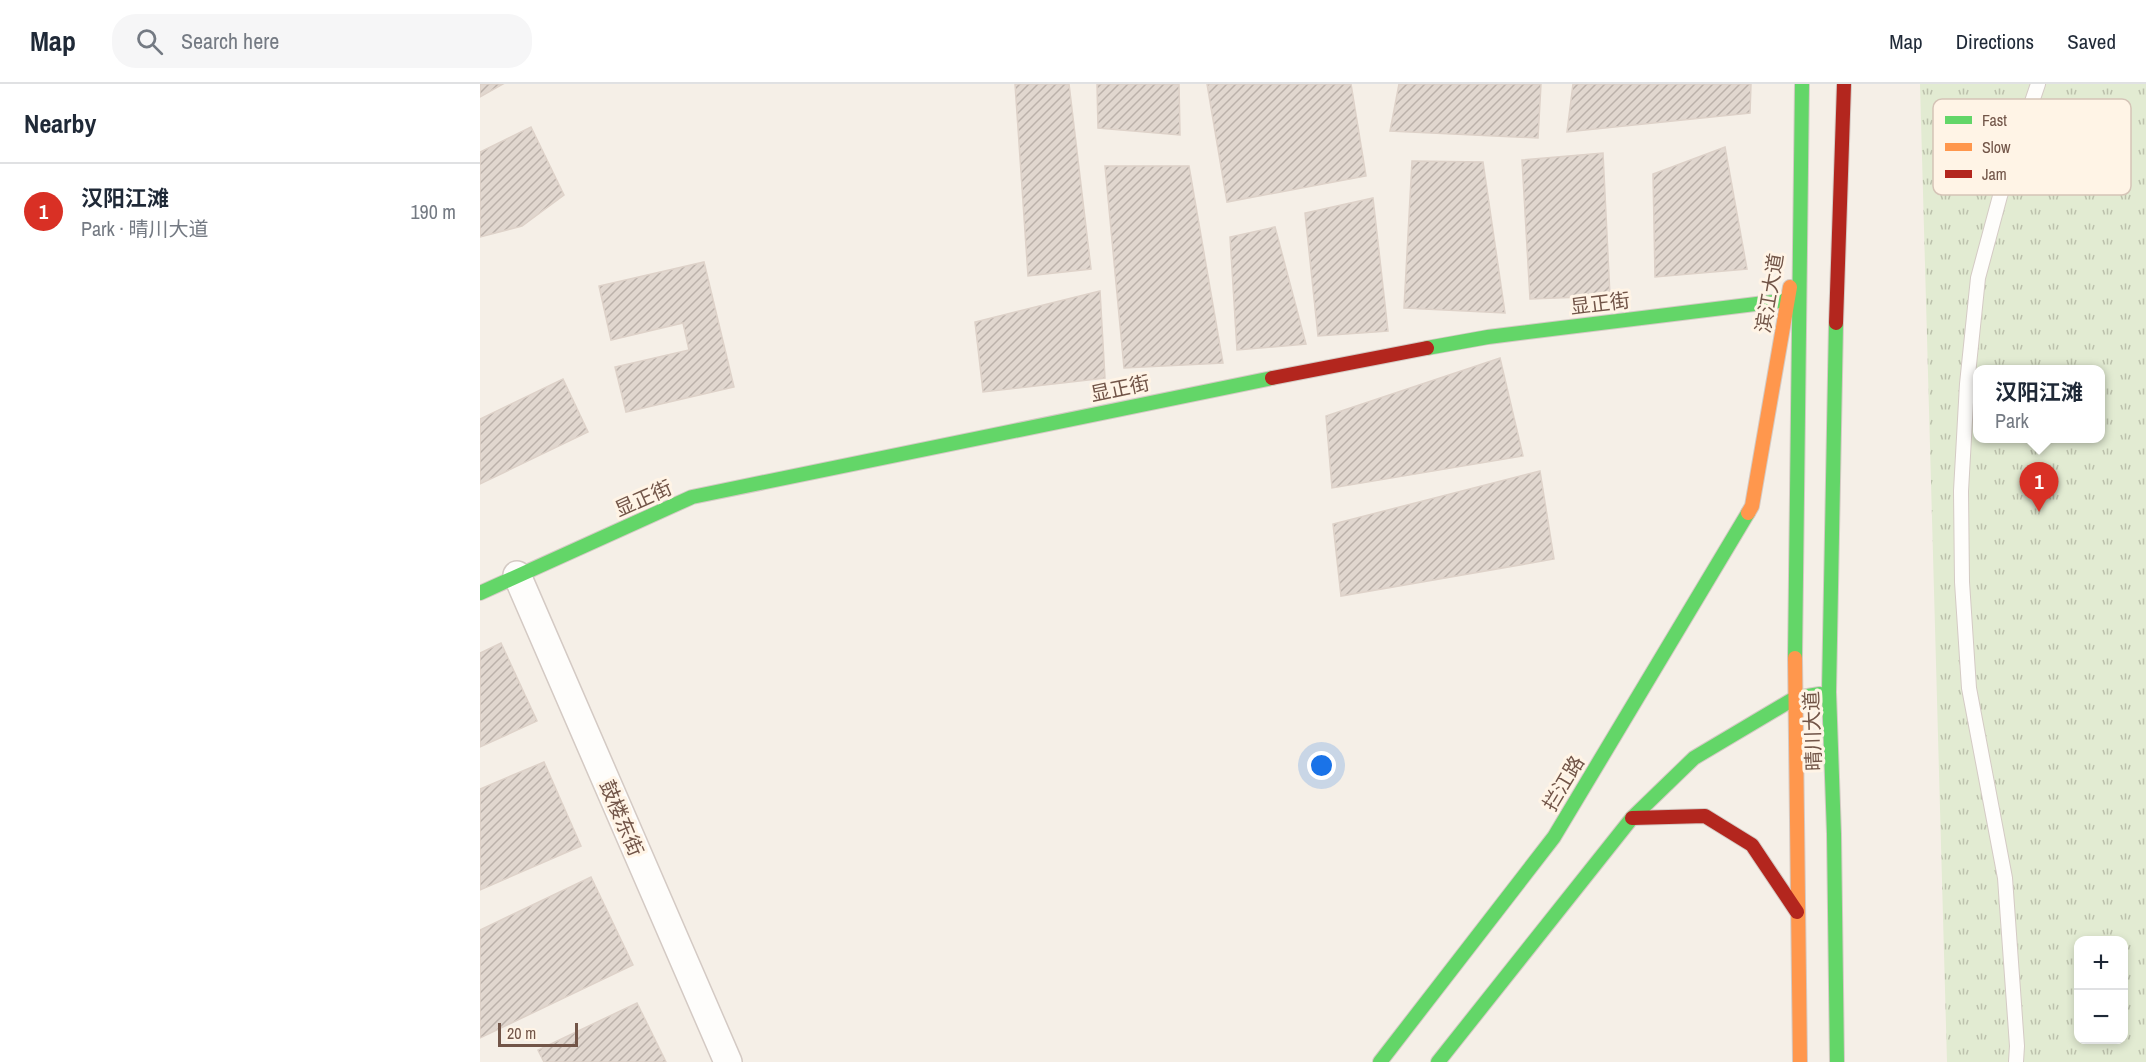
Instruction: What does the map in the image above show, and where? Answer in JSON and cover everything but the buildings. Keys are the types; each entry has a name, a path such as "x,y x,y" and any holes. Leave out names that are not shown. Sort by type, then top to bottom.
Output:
{"main road":[{"name":"滨江大道","path":"1752,506 1801,227 1802,84"},
{"name":"晴川大道","path":"1837,1062 1830,692 1834,399 1844,84"},
{"name":"晴川大道","path":"1800,1062 1795,698 1801,227"},
{"name":"显正街","path":"480,593 692,497 1198,392 1488,337 1788,300"},
{"name":"拦江路","path":"1380,1062 1554,837 1752,506"},
{"path":"1438,1062 1632,818 1694,758 1795,698 1830,692"},
{"path":"1632,818 1705,816 1752,845 1797,912"}],"street":[{"name":"鼓楼东街","path":"517,575 728,1062"}],"lane":[{"path":"2033,99 2038,84"},
{"path":"2000,195 1978,278 1967,384 1961,491 1962,582 1969,688 2005,878 2016,1023 2016,1062"}],"green space":[{"path":"1920,84 2146,84 2146,1062 1947,1062"}],"traffic: fast":[{"path":"1795,658 1802,84"},
{"path":"1427,348 1488,337 1788,300"},
{"path":"1836,323 1829,692 1834,834 1837,1062"},
{"path":"480,593 692,497 1272,378"},
{"path":"1380,1062 1554,837 1748,513"},
{"path":"1438,1062 1632,818 1694,758 1795,698 1820,694"}],"traffic: slow":[{"path":"1748,513 1752,506 1790,287"},
{"path":"1795,658 1800,1062"}],"traffic: jam":[{"path":"1836,323 1844,84"},
{"path":"1272,378 1427,348"},
{"path":"1632,818 1705,816 1752,845 1797,912"}],"place":[{"name":"汉阳江滩","path":"2039,512"}]}
